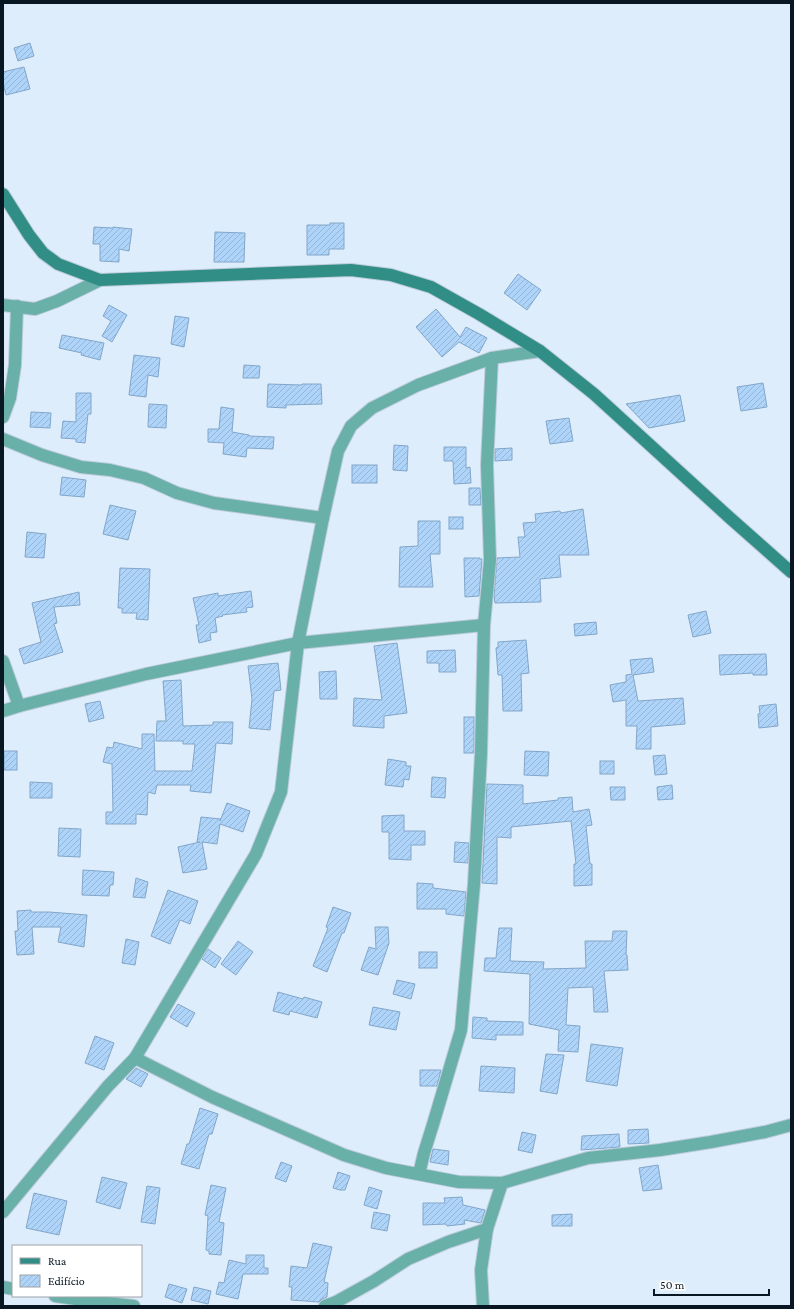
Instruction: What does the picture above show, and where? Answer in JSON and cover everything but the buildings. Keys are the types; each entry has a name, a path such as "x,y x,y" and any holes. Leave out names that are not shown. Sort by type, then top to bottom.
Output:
{"street":[{"path":"3,194 29,235 43,253 58,264 100,280 351,270 391,275 431,287 540,351 594,394 791,572"},
{"path":"3,305 35,309 57,301 100,280"},
{"path":"3,418 10,398 14,372 17,306"},
{"path":"3,1212 108,1086 135,1058 256,854 281,792 298,643 338,451 351,426 372,408 418,386 492,358 540,351"},
{"path":"419,1174 461,1030 474,884 481,754 484,625 490,560 487,465 492,358"},
{"path":"3,439 42,455 81,467 110,470 144,478 178,493 214,503 323,518"},
{"path":"3,711 146,674 298,643 484,625"},
{"path":"3,661 19,706"},
{"path":"135,1058 212,1097 344,1155 386,1168 459,1182 502,1183 588,1158 660,1150 711,1142 765,1132 791,1125"},
{"path":"483,1306 481,1270 487,1230 502,1183"},
{"path":"325,1306 336,1302 374,1281 408,1259 448,1242 487,1230"},
{"path":"59,1297 89,1304 134,1306"}]}
